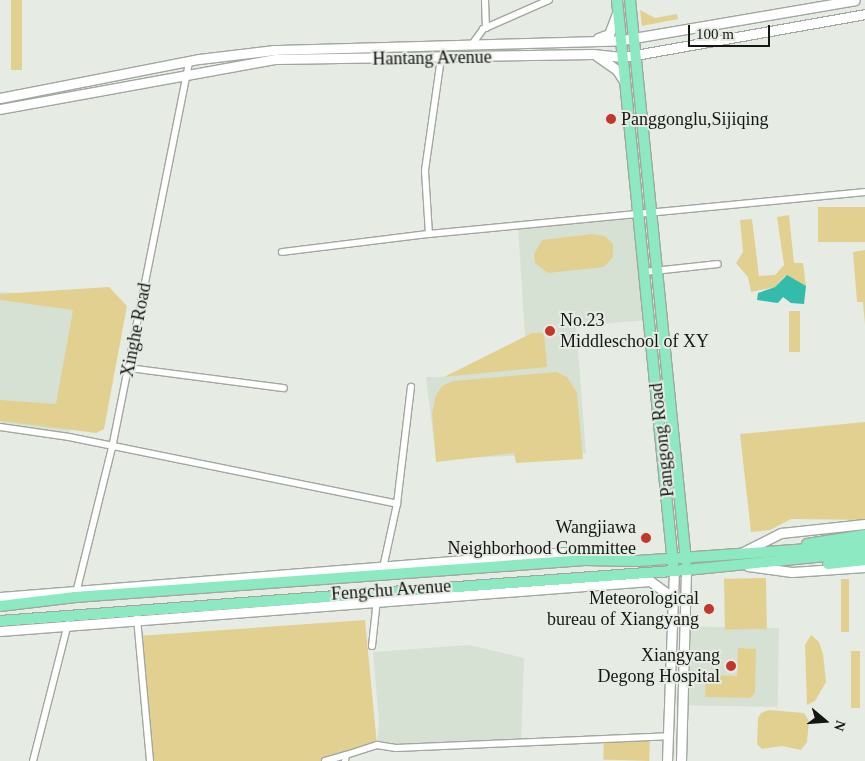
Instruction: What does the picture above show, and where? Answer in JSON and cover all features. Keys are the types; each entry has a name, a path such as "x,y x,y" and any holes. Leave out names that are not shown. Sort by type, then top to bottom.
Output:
{"main road":[{"name":"Panggong Road","path":"630,0 636,38 636,55 653,212 686,570 681,761"},
{"name":"Hantang Avenue","path":"0,98 189,61 274,50 622,40 854,0"},
{"name":"Panggong Road","path":"618,4 674,558 667,761"},
{"path":"591,40 609,34 618,4"},
{"name":"Hantang Avenue","path":"0,109 187,73 276,59 441,58 593,54 624,57 865,14"},
{"path":"633,17 640,32 649,35"},
{"path":"638,71 640,61 650,52"},
{"path":"593,54 617,70 627,86"},
{"path":"741,553 781,533 865,524"},
{"name":"Fengchu Avenue","path":"0,621 69,618 297,596 378,595 497,582 741,565 865,535"},
{"path":"0,597 76,593 362,567 383,570 592,550 638,561"},
{"name":"Fengchu Avenue","path":"0,606 76,593 327,579 383,570 467,568 585,560 638,561 741,553 782,556 864,551"},
{"name":"Fengchu Avenue","path":"782,556 808,565 864,551"},
{"path":"467,568 504,557"},
{"path":"741,565 792,572 865,567"},
{"path":"327,579 362,567"},
{"path":"0,631 69,618 137,618 340,603 378,595 462,594 650,581 665,592 672,607"},
{"path":"462,594 497,582"},
{"path":"297,596 340,603"}],"street":[{"path":"485,0 486,28"},
{"path":"473,43 486,28 549,0"},
{"path":"429,234 425,172 441,58"},
{"name":"Xinghe Road","path":"76,593 112,448 189,61"},
{"path":"282,252 429,234 865,192"},
{"path":"646,272 718,264"},
{"path":"128,368 284,388"},
{"path":"383,570 397,504 411,387"},
{"path":"0,428 397,504"},
{"path":"372,646 378,595"},
{"path":"33,761 69,618"},
{"path":"137,618 150,761"},
{"path":"325,761 346,758 377,745 396,748 668,736"}],"shaded area":[{"path":"11,0 22,0 22,70 11,70"},
{"path":"640,10 655,18 677,14 678,19 642,26"},
{"path":"818,207 865,207 865,242 818,242"},
{"name":"No.23 Middleschool of XY","path":"640,214 648,320 576,326 586,453 436,459 426,377 445,377 525,337 518,226"},
{"path":"789,215 794,263 803,263 806,286 785,276 775,287 751,292 748,277 736,263 743,252 740,220 752,219 759,276 775,275 784,265 777,217"},
{"path":"592,234 605,236 613,244 613,257 604,267 548,273 535,263 534,254 542,240"},
{"path":"865,250 865,325 863,302 857,302 853,252"},
{"path":"109,287 127,306 104,429 96,433 0,421 0,400 56,404 73,310 0,300 0,294"},
{"path":"0,292 88,297 69,437 0,427"},
{"path":"789,311 800,311 800,352 789,352"},
{"path":"532,333 544,333 547,367 444,377"},
{"path":"556,372 567,377 577,393 583,459 516,463 514,453 436,462 432,414 436,395 442,386 453,381"},
{"path":"865,422 865,520 791,519 770,530 751,532 740,434"},
{"path":"766,578 767,629 725,630 724,579"},
{"path":"841,579 849,579 849,632 841,632"},
{"path":"365,620 377,745 325,761 150,761 138,636"},
{"name":"Xiangyang Degong Hospital","path":"684,626 779,628 778,707 683,705"},
{"path":"811,635 819,642 823,654 826,682 815,701 807,705 805,645"},
{"path":"469,645 524,658 521,742 377,745 379,722 373,652"},
{"path":"738,648 756,649 755,693 750,698 705,697 706,675 737,676"},
{"path":"851,651 860,651 860,708 851,708"},
{"path":"769,710 804,713 809,721 807,742 801,750 782,746 762,749 757,744 758,718 761,713"},
{"path":"604,735 650,737 649,761 603,759"}],"water":[{"path":"787,275 806,286 804,304 791,303 783,297 778,303 757,300 758,293 775,287"}],"place":[{"name":"Panggonglu,Sijiqing","path":"611,119"},
{"name":"No.23 Middleschool of XY","path":"550,331"},
{"name":"Wangjiawa Neighborhood Committee","path":"646,538"},
{"name":"Meteorological bureau of Xiangyang","path":"709,609"},
{"name":"Xiangyang Degong Hospital","path":"731,666"}]}
